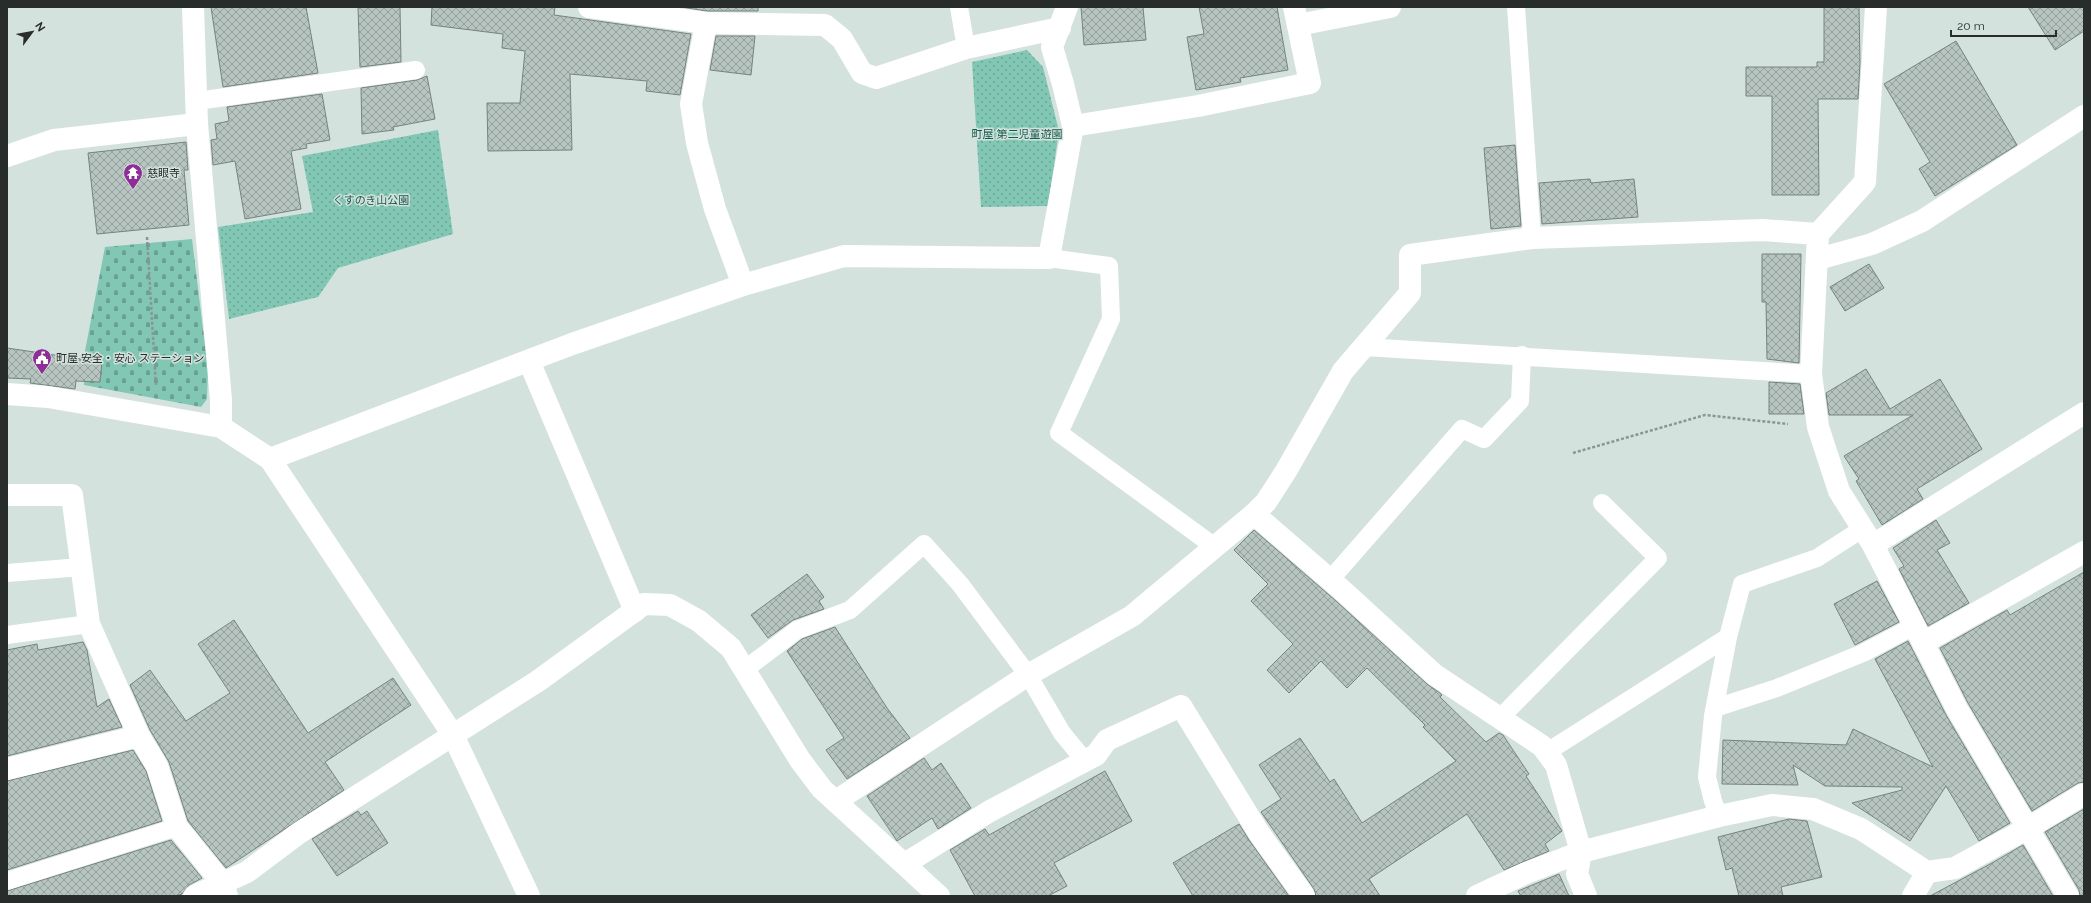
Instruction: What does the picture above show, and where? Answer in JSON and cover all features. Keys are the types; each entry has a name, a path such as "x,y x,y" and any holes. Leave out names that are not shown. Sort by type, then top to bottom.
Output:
{"street":[{"path":"193,7 197,124 221,400 221,427"},
{"path":"589,7 706,24 825,25 842,39 862,73 876,78 966,48 1060,28"},
{"path":"270,459 529,361 743,285 844,256 1049,258 1073,126 1064,84 1052,47 1067,7"},
{"path":"1073,126 1198,106 1310,83 1296,16 1390,7"},
{"path":"1876,7 1865,182 1818,234 1818,259 1811,374 1818,427 1839,491 1868,537 1957,709 2068,896"},
{"path":"706,24 691,104 697,143 715,209 743,285"},
{"path":"1818,259 1872,244 1922,221 2084,116"},
{"path":"7,156 54,140 197,124"},
{"path":"836,801 1028,675 1132,616 1254,514 1266,502 1286,471 1343,371 1410,293 1410,255 1532,238 1762,230 1818,234"},
{"path":"529,361 635,611"},
{"path":"7,394 48,397 221,427 270,459 453,736 529,896"},
{"path":"1868,537 2084,413"},
{"path":"7,495 72,495 89,624 139,736 157,766 178,827 225,890"},
{"path":"1254,514 1435,675 1542,746 1556,765 1582,852 1577,874 1586,896"},
{"path":"1919,634 2084,552"},
{"path":"194,896 225,890 299,833 538,681 644,604 670,605 699,621 731,648 800,760 822,789 906,863 939,896"},
{"path":"906,863 990,811 1096,755 1107,740 1181,706 1259,833 1304,896"},
{"path":"7,769 139,736"},
{"path":"1477,896 1526,873 1582,852 1720,816 1772,805 1813,809 1861,829 1927,872 1955,868 2028,828 2084,794"},
{"path":"1913,896 1927,872"}],"lane":[{"path":"959,7 966,48"},
{"path":"1516,7 1532,238"},
{"path":"197,100 416,70"},
{"path":"1049,258 1109,266 1111,319 1059,433 1215,547"},
{"path":"1364,346 1811,374"},
{"path":"1330,580 1462,429 1484,439 1520,401 1522,355"},
{"path":"1500,718 1658,558 1602,503"},
{"path":"1720,816 1713,801 1707,778 1715,708 1728,637 1742,584 1817,558 1868,537"},
{"path":"744,670 797,630 850,610 924,544 960,584 1028,675 1062,733 1085,761"},
{"path":"7,574 81,567"},
{"path":"7,635 89,624"},
{"path":"1715,708 1777,688 1863,654 1919,634"},
{"path":"1547,752 1728,637"},
{"path":"7,880 178,827"}],"path":[{"path":"148,237 157,415"},
{"path":"1573,453 1705,415 1818,427"}],"green space":[{"name":"町屋 第二児童遊園","path":"1027,50 1043,67 1059,131 1048,206 981,207 972,62"},
{"name":"くすのき山公園","path":"438,130 453,234 338,268 318,297 229,319 218,227 313,212 302,156"},
{"path":"192,239 208,370 207,399 201,407 84,385 85,351 105,247"}],"building":[{"path":"211,7 306,7 318,73 223,87"},
{"path":"358,7 400,7 401,62 360,67"},
{"path":"432,7 555,7 554,15 691,34 680,95 646,91 647,81 570,74 572,150 488,151 487,103 520,103 525,51 502,48 503,34 431,25"},
{"path":"681,7 758,7 758,11 707,11"},
{"path":"1081,7 1143,7 1146,40 1084,45"},
{"path":"1199,7 1277,7 1288,70 1240,78 1241,82 1196,90 1187,37 1204,34"},
{"path":"1824,7 1859,7 1860,63 1858,99 1818,99 1819,195 1772,195 1772,96 1746,96 1746,67 1817,67 1817,62 1824,62"},
{"path":"2028,7 2084,7 2084,31 2055,50"},
{"path":"716,36 755,36 751,75 710,70"},
{"path":"1956,41 2017,145 1935,196 1919,169 1930,162 1884,84"},
{"path":"427,76 435,119 393,127 394,130 362,134 361,88 417,80"},
{"path":"322,94 330,140 306,144 307,148 291,151 301,209 245,219 235,161 213,165 211,140 217,139 215,124 229,121 227,107"},
{"path":"186,142 188,170 184,170 189,225 97,234 88,153"},
{"path":"1515,145 1521,226 1491,229 1484,148"},
{"path":"1590,179 1591,183 1634,179 1638,217 1542,224 1539,183"},
{"path":"1762,254 1801,254 1799,363 1767,359 1766,302 1762,302"},
{"path":"1869,264 1884,288 1845,311 1830,287"},
{"path":"7,348 102,362 100,382 76,381 75,389 30,383 31,379 7,378"},
{"path":"1866,369 1890,409 1940,379 1982,449 1917,489 1923,499 1882,525 1856,481 1859,479 1844,456 1913,415 1829,415 1826,393"},
{"path":"1769,382 1800,384 1804,414 1769,414"},
{"path":"1936,520 1950,543 1937,550 1969,603 1928,626 1899,569 1904,566 1893,548"},
{"path":"1254,530 1336,601 1427,684 1440,693 1442,695 1440,697 1486,742 1499,733 1503,735 1529,774 1526,776 1562,831 1545,844 1549,851 1504,870 1467,814 1369,879 1380,896 1316,896 1314,889 1261,812 1281,799 1259,765 1300,738 1330,782 1334,779 1362,823 1456,761 1423,727 1425,725 1367,668 1347,688 1321,661 1289,693 1267,670 1293,644 1251,601 1268,584 1234,550"},
{"path":"2084,572 2084,782 2078,783 2032,811 1968,703 1940,648 2007,610 2010,615"},
{"path":"807,574 824,597 819,601 824,609 793,620 768,638 751,615"},
{"path":"1877,581 1899,622 1855,645 1834,604"},
{"path":"234,620 308,733 393,678 411,705 325,762 344,790 226,868 188,821 169,762 150,730 130,685 150,670 186,721 230,693 198,644"},
{"path":"835,627 887,708 910,738 847,779 826,750 844,738 787,651 802,639"},
{"path":"1908,641 1946,715 2010,823 1979,841 1946,786 1910,841 1852,803 1902,790 1902,787 1825,786 1793,765 1798,785 1722,784 1723,740 1846,745 1853,729 1933,767 1875,659"},
{"path":"83,642 87,650 97,707 109,699 122,727 7,756 7,650 37,644 38,650"},
{"path":"133,750 146,771 162,821 7,870 7,781"},
{"path":"924,758 932,770 941,763 971,808 938,829 932,818 897,841 867,796"},
{"path":"1105,771 1132,821 1054,863 1067,886 1048,896 975,896 950,850 985,829 989,835"},
{"path":"2084,809 2084,896 2080,896 2079,890 2045,832"},
{"path":"358,811 361,815 367,811 388,843 337,876 312,839"},
{"path":"1789,819 1807,821 1822,877 1781,887 1783,896 1739,896 1732,868 1726,870 1718,837"},
{"path":"1239,824 1289,896 1193,896 1173,863"},
{"path":"171,840 202,878 189,885 182,894 175,896 7,896 7,891"},
{"path":"2023,845 2053,896 1930,896 1992,863"},
{"path":"1559,874 1569,896 1521,896 1518,891"}],"place":[{"name":"慈眼寺","path":"133,190"},
{"name":"町屋 安全・安心 ステーション","path":"42,375"}]}
